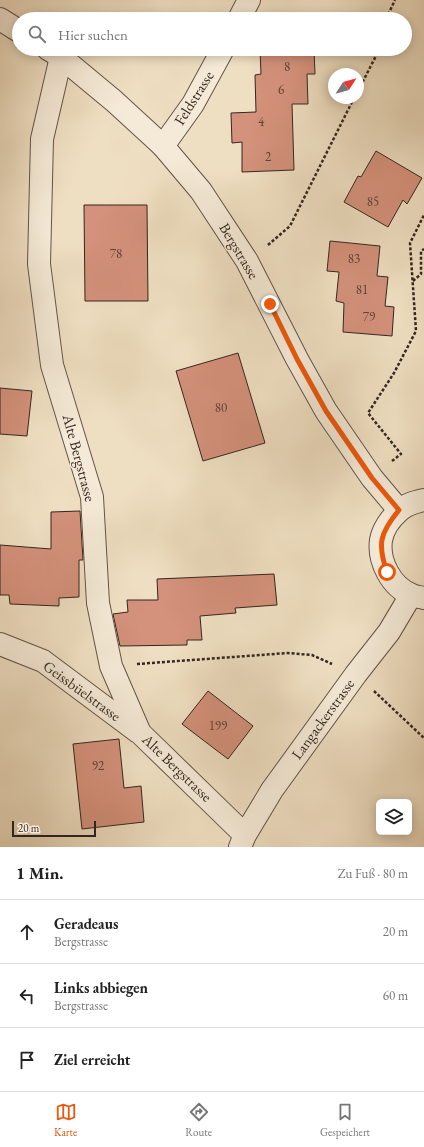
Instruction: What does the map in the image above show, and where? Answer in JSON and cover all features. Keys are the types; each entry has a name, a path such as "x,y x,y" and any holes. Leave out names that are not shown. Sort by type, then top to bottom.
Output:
{"street":[{"path":"243,12 250,0"},
{"path":"0,19 12,27"},
{"name":"Alte Bergstrasse","path":"54,56 42,139 39,264 52,365 92,497 98,603 111,666 140,733 243,841"},
{"name":"Bergstrasse","path":"58,56 114,100 163,146 201,192 247,262 297,359 326,411 372,478 399,510"},
{"name":"Feldstrasse","path":"163,146 193,104 219,56"},
{"path":"418,596 397,586 387,572 381,556 382,539 388,523 399,510 411,503 424,500"},
{"name":"Langackerstrasse","path":"243,841 272,790 356,674 418,596"},
{"name":"Geissbüelstrasse","path":"0,644 43,661 140,733"}],"path":[{"path":"389,12 395,0"},
{"path":"364,79 376,56"},
{"path":"247,262 290,226 351,104"},
{"path":"372,478 401,454 368,413 394,373 416,331 410,243 424,215"},
{"path":"413,282 421,274 421,251 424,249"},
{"path":"111,666 288,653 312,655 356,674 424,738"}],"building":[{"path":"260,56 314,56 315,74 307,74 308,104 292,104 294,170 242,172 242,142 232,143 231,113 256,112 255,75 261,74"},
{"path":"376,151 422,178 407,204 403,200 388,227 344,202 358,176 361,177"},
{"path":"84,205 147,205 148,301 85,301"},
{"path":"330,241 380,246 377,276 388,277 385,306 394,307 392,336 343,332 344,303 336,301 339,272 327,271"},
{"path":"238,353 265,443 203,461 176,371"},
{"path":"0,388 32,391 27,436 0,434"},
{"path":"80,511 83,560 79,560 79,597 59,598 59,606 10,604 9,595 0,595 0,545 51,549 51,512"},
{"path":"274,574 277,605 235,608 236,613 200,616 202,640 187,640 187,645 120,646 113,614 128,612 127,600 158,600 157,579"},
{"path":"208,691 253,726 228,759 182,724"},
{"path":"119,739 124,788 141,786 144,822 82,829 73,744"}],"route":[{"path":"270,304 297,359 326,411 372,478 399,510 388,523 382,539 381,556 387,572"}]}
